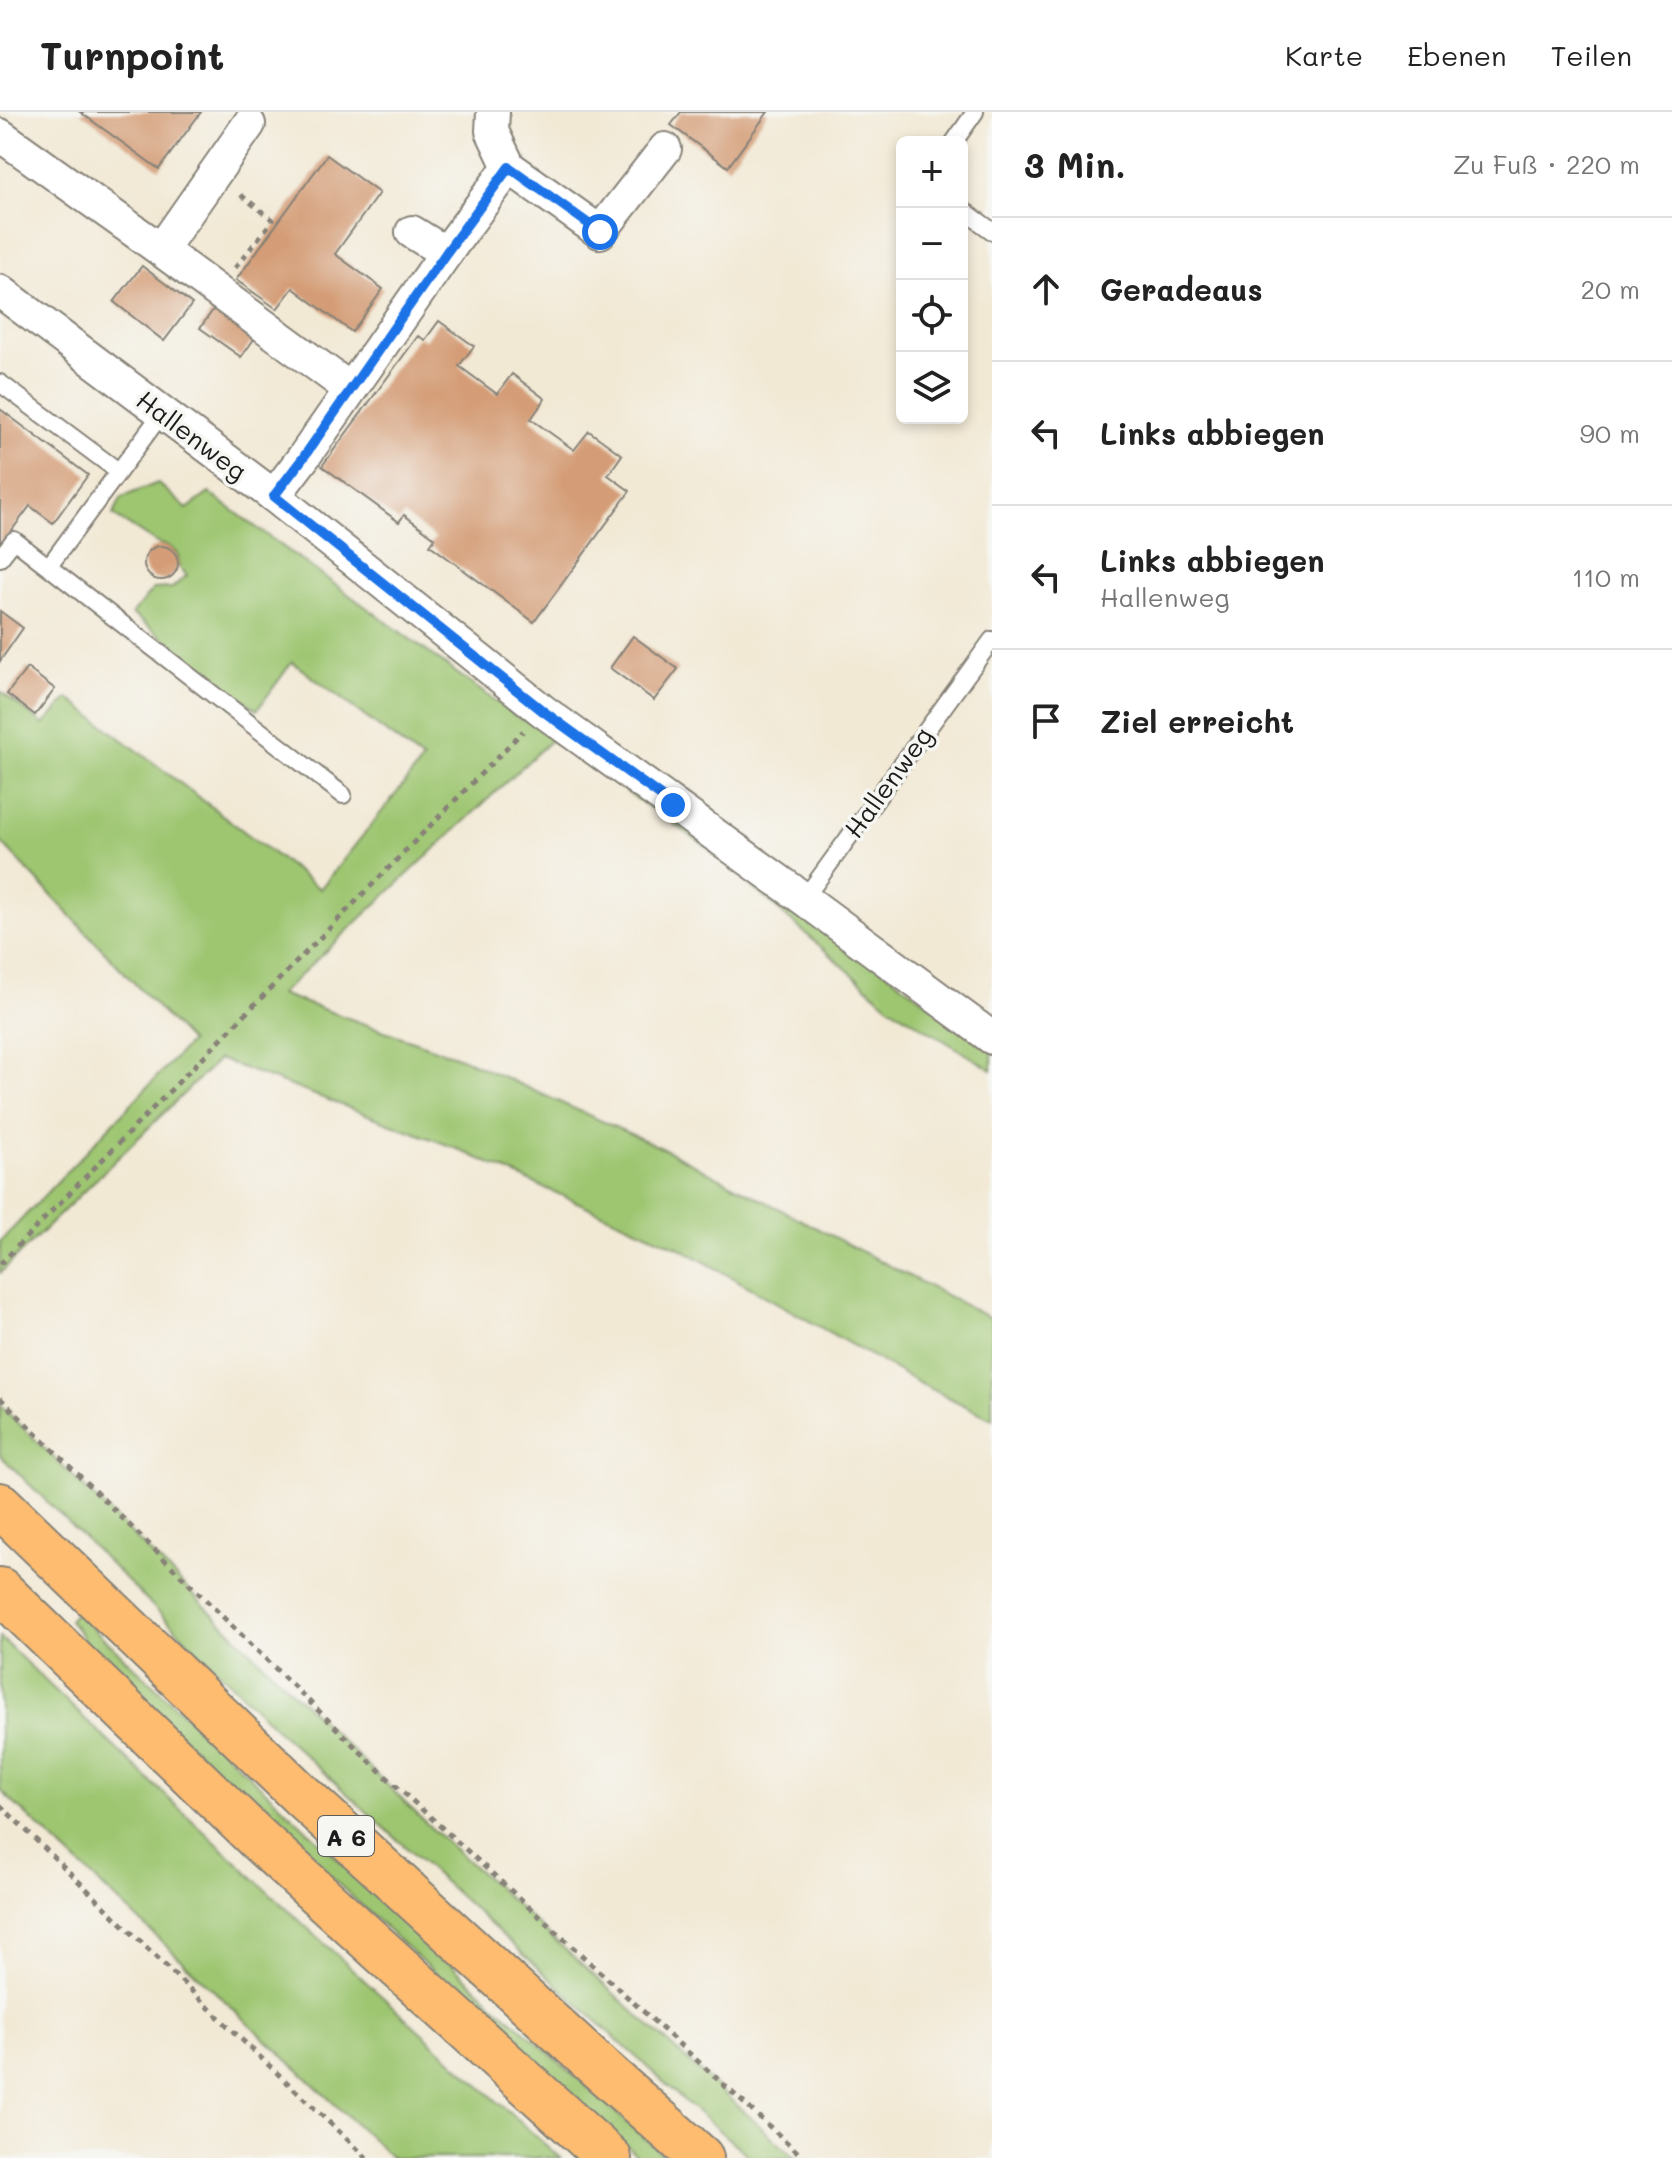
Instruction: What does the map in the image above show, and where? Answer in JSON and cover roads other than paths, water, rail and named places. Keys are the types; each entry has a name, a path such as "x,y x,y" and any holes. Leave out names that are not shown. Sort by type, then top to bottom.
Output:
{"highway":[{"name":"A 6","path":"0,1505 301,1795 701,2158"},
{"name":"A 6","path":"0,1590 259,1840 609,2158"}],"street":[{"path":"493,112 492,131 509,167 600,232 665,149"},
{"path":"161,250 249,124"},
{"path":"0,135 350,389"},
{"path":"274,496 509,167"},
{"path":"412,232 446,253"},
{"name":"Hallenweg","path":"0,291 274,496 543,711 992,1038"}],"lane":[{"path":"958,136 975,112"},
{"path":"968,213 992,231"},
{"path":"0,383 118,471"},
{"path":"49,566 162,413"},
{"path":"0,558 14,540 343,795"},
{"name":"Hallenweg","path":"804,899 992,640"}]}
